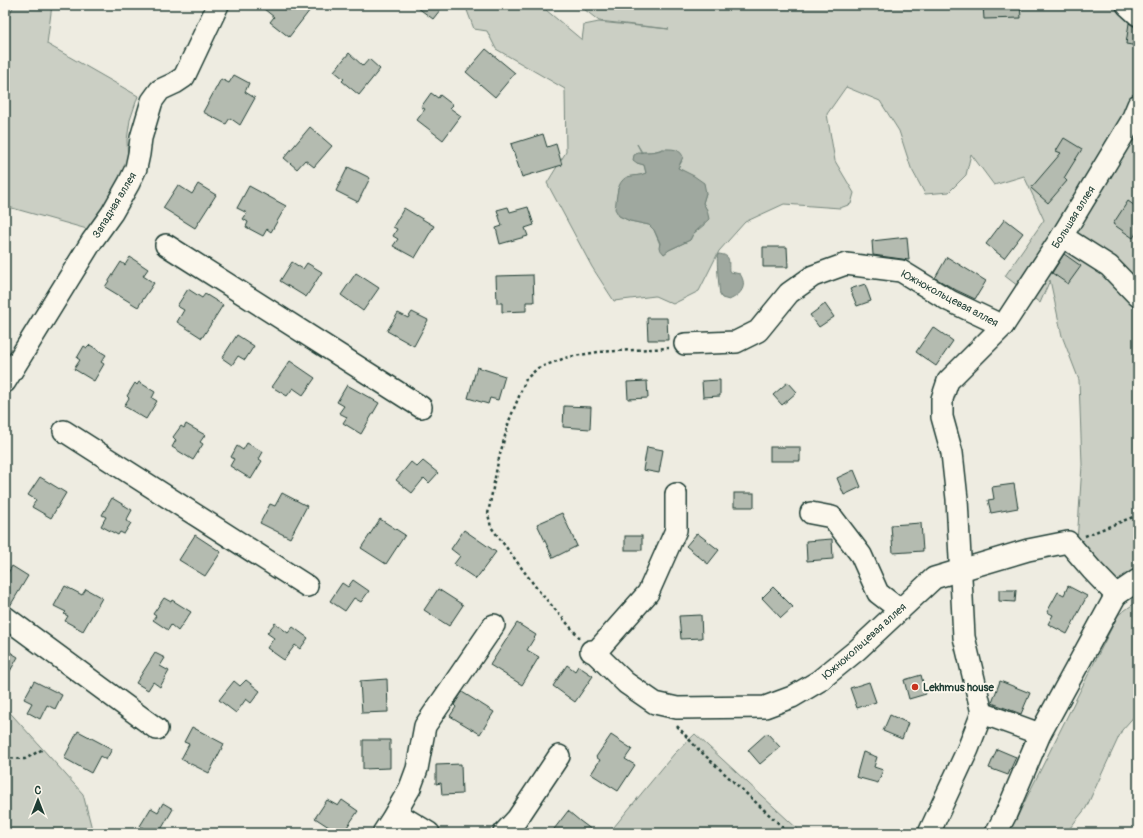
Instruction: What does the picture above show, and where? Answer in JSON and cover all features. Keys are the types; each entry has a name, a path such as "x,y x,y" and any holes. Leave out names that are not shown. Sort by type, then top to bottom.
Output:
{"street":[{"name":"Западная аллея","path":"5,382 129,183 136,168 145,123 152,101 160,90 184,76 218,5"},
{"path":"1127,5 1138,14"},
{"name":"Большая аллея","path":"982,712 964,637 957,499 952,453 942,417 942,399 948,381 1003,326 1062,236 1131,122 1138,104"},
{"path":"1062,236 1109,266 1138,296"},
{"path":"166,245 421,407"},
{"name":"Южнокольцевая аллея","path":"685,344 736,342 758,331 789,293 813,276 846,264 901,271 950,301 1003,326"},
{"path":"64,431 307,586"},
{"path":"593,652 648,593 676,530 676,494"},
{"path":"811,513 832,517 861,554 878,593 900,610"},
{"path":"1068,542 1116,595"},
{"name":"Южнокольцевая аллея","path":"593,652 626,683 655,702 677,708 765,707 792,697 819,681 857,650 934,578 1028,550 1068,542"},
{"path":"996,833 1006,814 1040,734 1116,595 1138,580"},
{"path":"5,617 157,729"},
{"path":"383,833 410,788 417,769 425,726 494,625"},
{"path":"929,833 968,749 982,712 1040,734"},
{"path":"504,833 517,819 559,756"},
{"path":"396,813 428,833"}],"path":[{"path":"593,652 538,590 491,527 488,514 498,462 509,421 526,379 538,368 568,357 598,352 668,348 685,344"},
{"path":"1068,542 1138,515"},
{"path":"676,725 697,748 789,833"},
{"path":"5,758 25,759 43,749"}],"shaded area":[{"path":"5,5 8,5 9,16 14,5 52,5 47,44 138,96 130,120 127,140 128,165 122,182 87,229 5,206"},
{"path":"465,5 540,5 582,40 584,25 599,22 669,29 599,21 579,5 1138,5 1138,571 1116,586 1077,543 1082,465 1079,380 1062,336 1050,280 1040,303 1005,276 1044,220 1024,176 994,185 971,154 966,175 949,192 925,194 911,168 899,131 880,101 846,87 827,114 835,161 854,193 851,204 840,208 784,204 745,222 719,251 699,291 673,304 655,296 614,301 592,267 547,183 566,152 565,89 496,49 487,31 474,29","holes":["637,144 642,152 652,152 663,149 682,161 678,168 706,193 703,203 707,210 704,225 693,234 690,240 664,254 654,230 649,225 630,221 619,216 617,197 618,188 634,176 646,173 644,165 637,163 637,152 641,152"]},
{"path":"663,149 680,152 683,157 678,168 704,183 706,193 703,203 707,210 709,219 693,234 690,240 664,254 659,248 660,243 654,230 649,225 630,221 619,216 615,209 619,186 623,179 646,173 644,165 633,160 634,155"},
{"path":"718,254 727,257 729,261 729,271 740,274 743,282 740,293 729,300 722,298 720,295 717,267"},
{"path":"1138,601 1138,712 1122,730 1086,808 1066,833 1009,833 1118,615"},
{"path":"5,707 83,794 93,833 5,833"},
{"path":"695,734 802,833 609,833 674,754"}],"building":[{"path":"259,5 304,5 310,10 289,37 270,22 274,17"},
{"path":"414,5 444,5 433,19"},
{"path":"983,5 1020,5 1021,18 984,19"},
{"path":"1129,23 1135,27 1138,27 1138,46 1126,44"},
{"path":"486,49 515,73 495,97 466,72"},
{"path":"349,53 363,66 369,59 380,69 359,95 342,81 344,79 334,71"},
{"path":"234,75 249,83 245,92 255,98 240,125 230,118 226,124 203,112 221,79 229,83"},
{"path":"431,93 438,98 440,95 453,105 450,108 461,116 443,140 417,120 425,109 421,107"},
{"path":"310,127 332,146 314,167 305,160 297,169 284,158"},
{"path":"543,134 547,147 556,144 562,165 522,177 511,144"},
{"path":"1064,138 1082,149 1064,178 1067,181 1048,203 1031,188 1061,153 1056,151"},
{"path":"348,167 370,178 358,202 336,191"},
{"path":"198,184 216,195 195,228 163,208 178,185 192,194"},
{"path":"249,186 286,206 271,232 267,229 263,236 246,227 248,222 243,219 247,213 237,208"},
{"path":"1128,201 1138,208 1138,230 1133,238 1113,224"},
{"path":"508,207 510,212 528,207 534,225 525,228 528,236 500,244 496,228 502,226 497,210"},
{"path":"404,208 434,226 415,258 393,246 398,239 393,236 397,229 393,227"},
{"path":"1005,219 1023,233 1004,258 986,244"},
{"path":"907,237 909,260 873,255 872,241"},
{"path":"763,247 787,247 788,267 763,267"},
{"path":"1064,254 1081,266 1068,284 1052,273"},
{"path":"130,257 148,269 143,276 154,283 138,307 105,287 121,262 125,265"},
{"path":"947,257 986,281 975,299 935,278"},
{"path":"292,262 303,269 307,263 322,272 306,297 280,281"},
{"path":"356,273 379,288 363,311 341,295"},
{"path":"533,275 534,302 526,302 526,311 502,312 502,303 497,303 496,276"},
{"path":"865,284 871,301 857,306 850,289"},
{"path":"188,289 202,298 205,294 223,305 202,338 177,322 184,310 177,306"},
{"path":"825,304 834,317 819,327 810,315"},
{"path":"412,312 428,320 414,346 387,331 398,313 408,318"},
{"path":"647,318 667,318 668,340 648,340"},
{"path":"933,327 953,341 936,366 916,352"},
{"path":"237,335 254,346 245,360 238,356 232,365 222,358"},
{"path":"90,345 106,355 101,362 104,364 94,381 74,369 80,360 77,358 84,346 87,348"},
{"path":"290,361 315,378 303,395 293,388 287,396 272,387"},
{"path":"477,367 505,376 498,400 490,398 488,404 468,398"},
{"path":"720,380 720,396 703,397 702,381"},
{"path":"647,381 648,398 628,399 627,382"},
{"path":"139,382 155,392 152,398 157,401 146,419 124,406 129,398 127,396 135,383 137,385"},
{"path":"788,382 797,392 782,405 773,395"},
{"path":"347,385 379,403 361,434 343,423 347,417 339,413 344,406 337,402"},
{"path":"564,406 591,407 590,429 563,427"},
{"path":"186,424 205,435 200,442 203,444 193,460 172,447 176,440 173,437 181,426 184,428"},
{"path":"247,443 263,452 259,459 262,461 251,479 230,466 234,459 231,457 237,446 243,450"},
{"path":"647,447 663,450 659,473 643,470"},
{"path":"770,447 800,447 800,461 770,461"},
{"path":"423,461 438,473 429,483 424,478 412,493 396,480 411,462 417,467"},
{"path":"854,470 861,487 844,495 837,478"},
{"path":"40,477 66,493 51,518 32,507 36,500 28,495"},
{"path":"1014,484 1018,508 991,513 988,500 994,499 992,487"},
{"path":"282,493 307,506 290,538 260,523 270,504 275,506"},
{"path":"734,493 754,493 754,507 734,507"},
{"path":"112,498 132,510 126,521 131,523 124,534 120,532 118,535 101,526 106,517 102,515"},
{"path":"562,513 577,546 553,558 537,524"},
{"path":"380,519 405,535 386,564 361,548"},
{"path":"921,523 923,551 893,553 891,525"},
{"path":"464,530 496,552 476,579 454,564 460,556 451,549"},
{"path":"697,533 719,550 708,564 686,546"},
{"path":"195,535 221,552 205,576 179,560"},
{"path":"625,536 642,536 642,550 625,550"},
{"path":"832,539 833,559 807,561 806,541"},
{"path":"12,566 28,576 10,606 5,605 5,578"},
{"path":"353,580 369,591 361,602 354,598 345,611 330,601 342,583 348,587"},
{"path":"65,586 82,595 86,589 102,598 83,631 65,621 68,616 64,614 66,612 54,606"},
{"path":"1068,586 1087,596 1067,634 1048,624 1053,615 1047,612 1058,592 1064,595"},
{"path":"773,587 793,607 781,618 762,598"},
{"path":"438,589 463,605 449,626 424,610"},
{"path":"999,590 1016,590 1015,602 999,601"},
{"path":"164,598 171,602 172,600 191,612 178,631 171,625 168,630 153,620 156,616 153,614"},
{"path":"701,615 702,638 681,639 679,616"},
{"path":"275,623 288,633 293,627 308,638 300,649 295,645 284,660 267,648 274,638 267,633"},
{"path":"517,623 536,635 527,650 539,657 522,685 490,665"},
{"path":"5,649 18,657 5,680"},
{"path":"155,653 165,658 160,666 169,671 160,687 153,682 148,690 136,683"},
{"path":"567,665 575,671 578,666 593,676 575,702 553,686"},
{"name":"Lekhmus house","path":"921,675 926,694 909,699 904,680"},
{"path":"387,679 388,712 362,713 360,681"},
{"path":"246,680 260,691 251,703 246,699 236,713 219,700 234,681 240,686"},
{"path":"34,681 62,695 55,709 47,705 40,719 27,712 32,703 24,699"},
{"path":"1000,681 1030,693 1021,714 992,703"},
{"path":"869,682 876,702 857,708 850,688"},
{"path":"462,692 494,712 480,734 450,716 456,707 454,705"},
{"path":"890,715 908,723 902,739 883,731"},
{"path":"192,727 224,744 209,773 181,759 189,744 184,742"},
{"path":"78,731 112,749 106,760 100,756 91,773 64,758"},
{"path":"767,733 780,747 760,764 748,750"},
{"path":"611,735 632,749 625,759 635,765 618,791 591,774 600,760 596,757"},
{"path":"363,740 390,740 390,768 363,769"},
{"path":"997,749 1016,757 1008,775 989,768"},
{"path":"863,752 877,757 874,767 883,770 878,783 856,777"},
{"path":"461,764 462,794 442,795 441,783 436,784 436,765"},
{"path":"327,800 338,806 342,800 358,811 343,833 338,833 315,818"},
{"path":"163,803 173,809 159,833 151,833 140,826 151,808 158,812"},
{"path":"568,811 580,821 596,833 551,833"}],"place":[{"name":"Lekhmus house","path":"915,687"}]}
